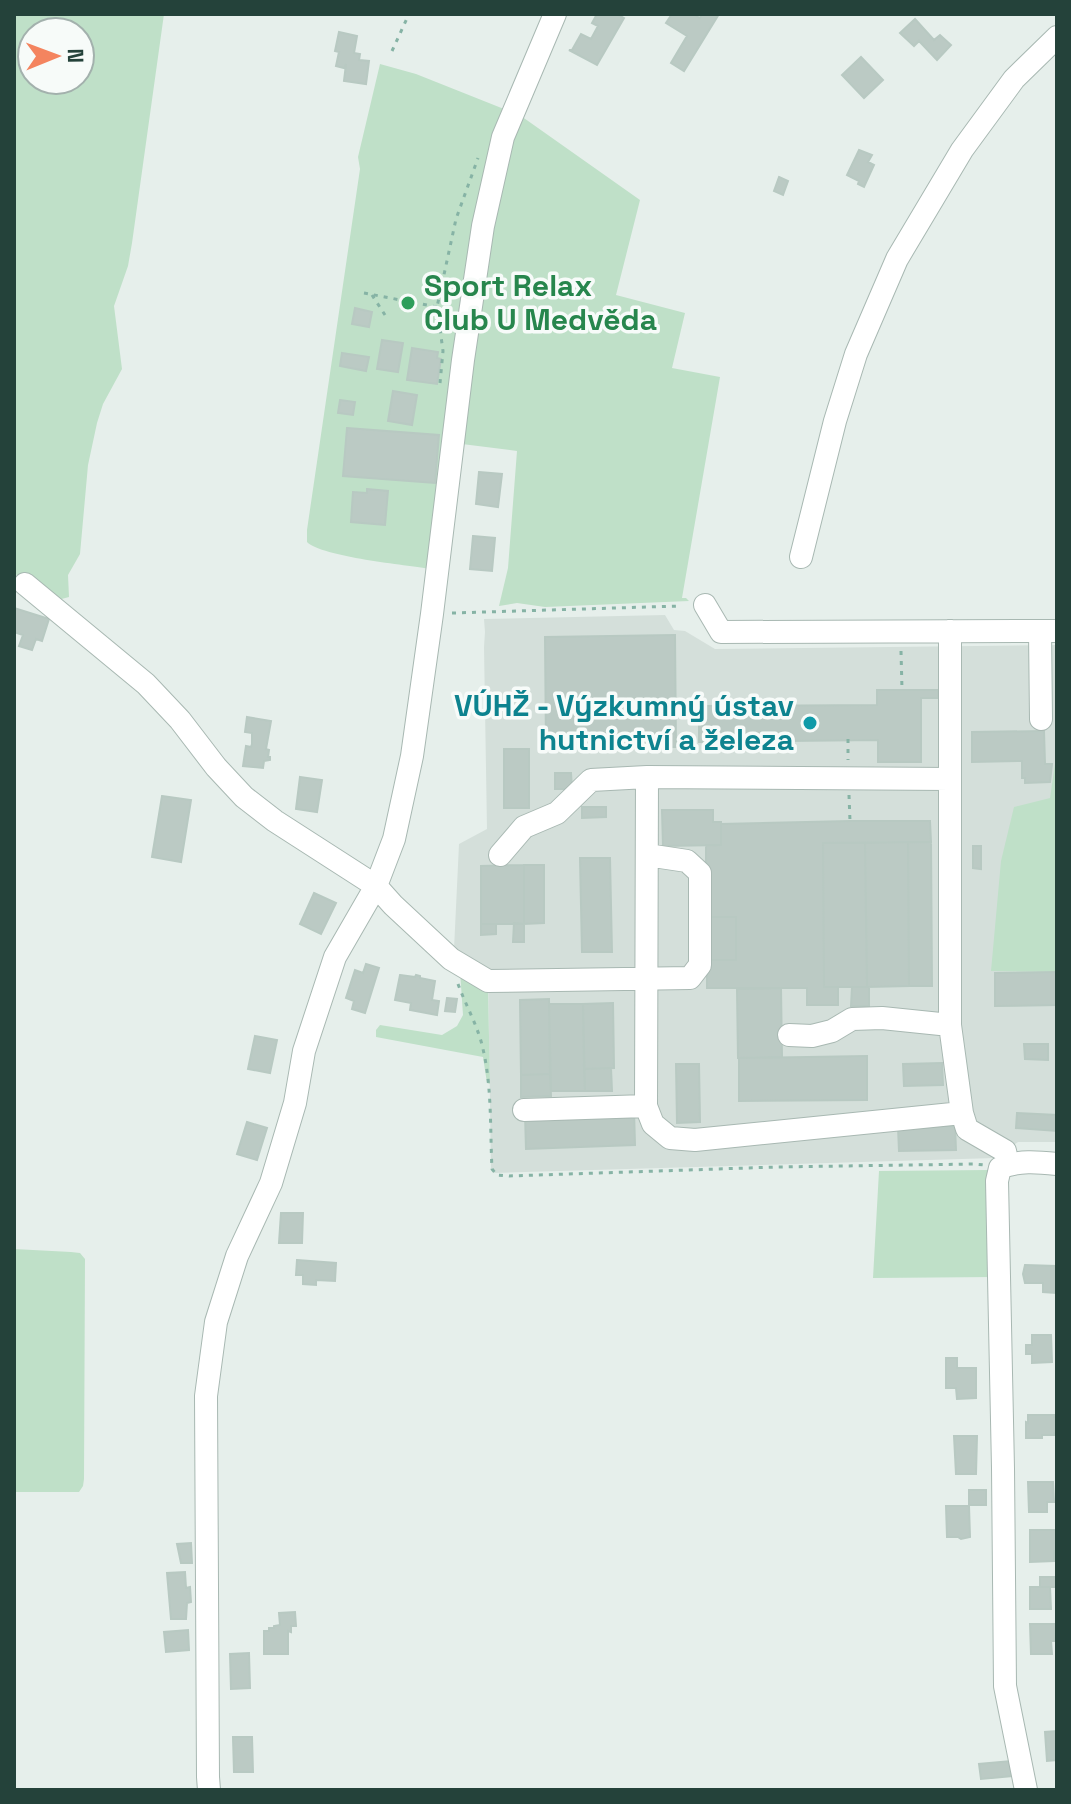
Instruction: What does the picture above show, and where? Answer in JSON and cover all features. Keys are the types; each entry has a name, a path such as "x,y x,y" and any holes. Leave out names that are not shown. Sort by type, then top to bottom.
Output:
{"street":[{"path":"209,1790 206,1396 216,1322 237,1256 271,1183 295,1103 304,1051 335,957 376,886 394,839 412,756 483,226 503,137 555,14"},
{"path":"801,557 835,421 856,354 897,259 962,150 1014,79 1057,37"},
{"path":"25,584 146,684 244,797 275,821 376,886 451,959 488,981 690,978 700,965 700,873 687,861 647,855"},
{"path":"705,605 721,632 1048,631 1041,719"},
{"path":"950,631 950,1025 967,1129 1005,1151 1008,1164"},
{"path":"500,855 524,827 557,813 591,780 647,777 950,779"},
{"path":"647,777 646,1106 653,1124 670,1138 695,1140 962,1113"},
{"path":"789,1035 812,1036 832,1031 852,1019 882,1018 950,1025"},
{"path":"524,1110 646,1106"},
{"path":"1026,1790 1005,1686 997,1181 1000,1168 1008,1164 1057,1164"}],"path":[{"path":"392,51 409,14"},
{"path":"460,386 439,383 443,351 437,307 456,219 479,155"},
{"path":"364,293 437,307"},
{"path":"372,295 385,315"},
{"path":"432,614 680,606"},
{"path":"900,631 902,689"}],"shaded area":[{"path":"665,615 674,630 685,631 715,649 1057,645 1057,1142 1018,1142 995,1158 493,1173 488,970 454,949 459,844 487,829 484,619"}],"green space":[{"path":"14,14 164,14 132,243 128,266 114,306 122,369 103,404 97,423 88,465 80,554 68,575 69,597 54,601 14,573"},
{"name":"Sport Relax Club U Medvěda","path":"380,64 416,74 509,111 431,569 346,556 307,542 360,169 358,157"},
{"path":"521,116 640,200 616,295 685,313 672,368 720,377 682,598 689,601 545,607 517,603 499,606 508,568 517,451 462,444 483,289 502,182"},
{"path":"1057,750 1057,972 991,971 1001,861 1014,807 1050,798"},
{"path":"460,971 488,989 490,1084 487,1083 483,1057 376,1037 380,1025 442,1035 457,1026 463,1015"},
{"path":"988,1170 993,1181 994,1277 873,1278 879,1171"},
{"path":"14,1249 80,1253 85,1259 84,1479 79,1492 14,1492"}],"building":[{"path":"597,14 617,14 624,18 597,65 569,50 581,34 591,39 598,26 592,23"},
{"path":"672,14 693,14 700,18 702,14 719,14 684,71 671,63 687,36 666,23"},
{"path":"915,19 934,40 940,35 951,45 937,60 919,41 914,46 900,33"},
{"path":"339,32 357,36 354,53 360,54 359,60 369,61 366,84 344,81 346,64 344,68 336,66"},
{"path":"861,57 883,80 864,98 842,75"},
{"path":"859,150 872,155 868,162 874,165 864,187 847,175"},
{"path":"779,177 788,181 783,195 774,191"},
{"path":"355,308 372,312 369,327 352,324"},
{"path":"382,340 403,343 398,372 377,369"},
{"path":"412,348 438,352 437,358 441,359 437,384 407,380"},
{"path":"342,353 369,357 366,371 340,366"},
{"path":"393,391 417,395 412,425 388,421"},
{"path":"340,400 355,402 353,415 338,413"},
{"path":"347,428 439,435 435,483 343,476"},
{"path":"479,472 502,474 498,507 476,504"},
{"path":"367,489 388,491 385,525 351,522 353,492 367,493"},
{"path":"473,536 495,538 492,571 470,569"},
{"path":"14,608 49,619 42,641 36,639 32,650 19,646 23,635 14,632"},
{"path":"675,635 676,747 546,748 545,637"},
{"name":"VÚHŽ - Výzkumný ústav hutnictví a železa","path":"877,690 938,690 938,698 921,698 921,762 878,762 878,740 699,742 699,706 877,705"},
{"path":"247,717 271,721 266,749 269,750 270,760 264,761 263,768 243,766 246,746 251,747 252,744 252,733 245,732"},
{"path":"1044,731 1045,764 1052,764 1050,782 1025,783 1022,761 972,762 972,732"},
{"path":"504,749 529,749 529,808 504,808"},
{"path":"555,773 571,773 572,789 555,789"},
{"path":"300,777 322,780 317,812 296,809"},
{"path":"162,796 191,800 181,862 152,857"},
{"path":"582,807 606,807 606,817 582,818"},
{"path":"662,810 713,810 713,822 721,822 721,845 663,846"},
{"path":"930,821 931,842 823,843 824,987 838,987 838,1005 807,1005 807,988 707,988 707,960 736,960 736,917 706,917 706,845 721,845 721,824"},
{"path":"908,842 909,986 867,987 865,843"},
{"path":"908,842 931,842 932,986 909,986"},
{"path":"823,843 865,843 867,987 824,987"},
{"path":"973,846 981,846 981,869 973,868"},
{"path":"580,858 610,858 612,952 582,952"},
{"path":"524,865 524,924 481,924 481,866"},
{"path":"524,865 544,865 544,923 524,924"},
{"path":"314,893 336,903 321,934 300,924"},
{"path":"706,917 736,917 736,960 707,960"},
{"path":"514,923 524,924 524,942 513,942"},
{"path":"481,924 496,924 496,934 481,935"},
{"path":"366,964 379,968 365,1013 352,1009 354,1001 346,998 355,970 363,973"},
{"path":"1057,972 1057,1005 995,1006 995,973"},
{"path":"400,975 416,975 435,981 432,1000 439,1001 437,1015 410,1010 411,1003 395,1000"},
{"path":"852,987 869,987 869,1006 851,1006"},
{"path":"781,988 782,1057 738,1058 737,989"},
{"path":"447,998 457,999 455,1012 445,1011"},
{"path":"549,999 550,1074 521,1075 520,1000"},
{"path":"613,1003 614,1068 584,1069 583,1004"},
{"path":"549,1004 583,1004 585,1091 551,1091"},
{"path":"255,1036 277,1040 270,1073 248,1069"},
{"path":"1024,1044 1048,1044 1048,1060 1025,1059"},
{"path":"867,1056 867,1100 739,1101 739,1058"},
{"path":"942,1063 943,1085 904,1086 903,1064"},
{"path":"676,1064 699,1064 700,1122 677,1123"},
{"path":"611,1068 612,1091 585,1091 584,1069"},
{"path":"550,1074 551,1096 521,1097 521,1075"},
{"path":"634,1110 635,1145 526,1149 525,1114"},
{"path":"1017,1113 1057,1115 1057,1131 1016,1128"},
{"path":"247,1122 267,1128 257,1160 237,1154"},
{"path":"955,1126 956,1150 899,1151 898,1127"},
{"path":"281,1213 303,1213 302,1243 279,1243"},
{"path":"297,1260 336,1263 335,1281 316,1280 316,1285 303,1284 303,1275 296,1275"},
{"path":"1025,1265 1056,1266 1056,1293 1043,1292 1043,1283 1025,1283"},
{"path":"1032,1335 1051,1335 1052,1362 1032,1363 1032,1354 1026,1354 1026,1345 1032,1345"},
{"path":"946,1358 957,1358 957,1368 976,1368 976,1398 957,1399 956,1388 946,1388"},
{"path":"1028,1415 1054,1415 1057,1417 1057,1433 1042,1435 1042,1438 1026,1438"},
{"path":"954,1436 977,1436 976,1474 956,1474"},
{"path":"1028,1482 1053,1482 1054,1502 1047,1502 1047,1512 1029,1512"},
{"path":"969,1490 986,1490 986,1505 969,1505"},
{"path":"946,1506 969,1506 970,1537 947,1537"},
{"path":"1030,1530 1057,1530 1054,1561 1030,1562"},
{"path":"191,1543 192,1563 181,1563 177,1544"},
{"path":"185,1572 191,1602 187,1603 186,1619 171,1619 167,1573"},
{"path":"1040,1577 1057,1577 1057,1587 1040,1587"},
{"path":"1030,1587 1050,1587 1051,1609 1030,1609"},
{"path":"295,1612 296,1626 291,1626 291,1632 288,1631 288,1654 264,1654 264,1631 280,1625 279,1613"},
{"path":"1030,1624 1057,1624 1055,1641 1051,1641 1052,1654 1031,1654"},
{"path":"188,1630 189,1650 166,1652 164,1632"},
{"path":"249,1653 250,1688 231,1689 230,1654"},
{"path":"1057,1731 1057,1760 1047,1761 1045,1732"},
{"path":"233,1737 252,1737 253,1772 234,1772"},
{"path":"1011,1761 1012,1776 981,1779 979,1764"}],"place":[{"name":"Sport Relax Club U Medvěda","path":"408,303"},
{"name":"VÚHŽ - Výzkumný ústav hutnictví a železa","path":"810,723"}]}
